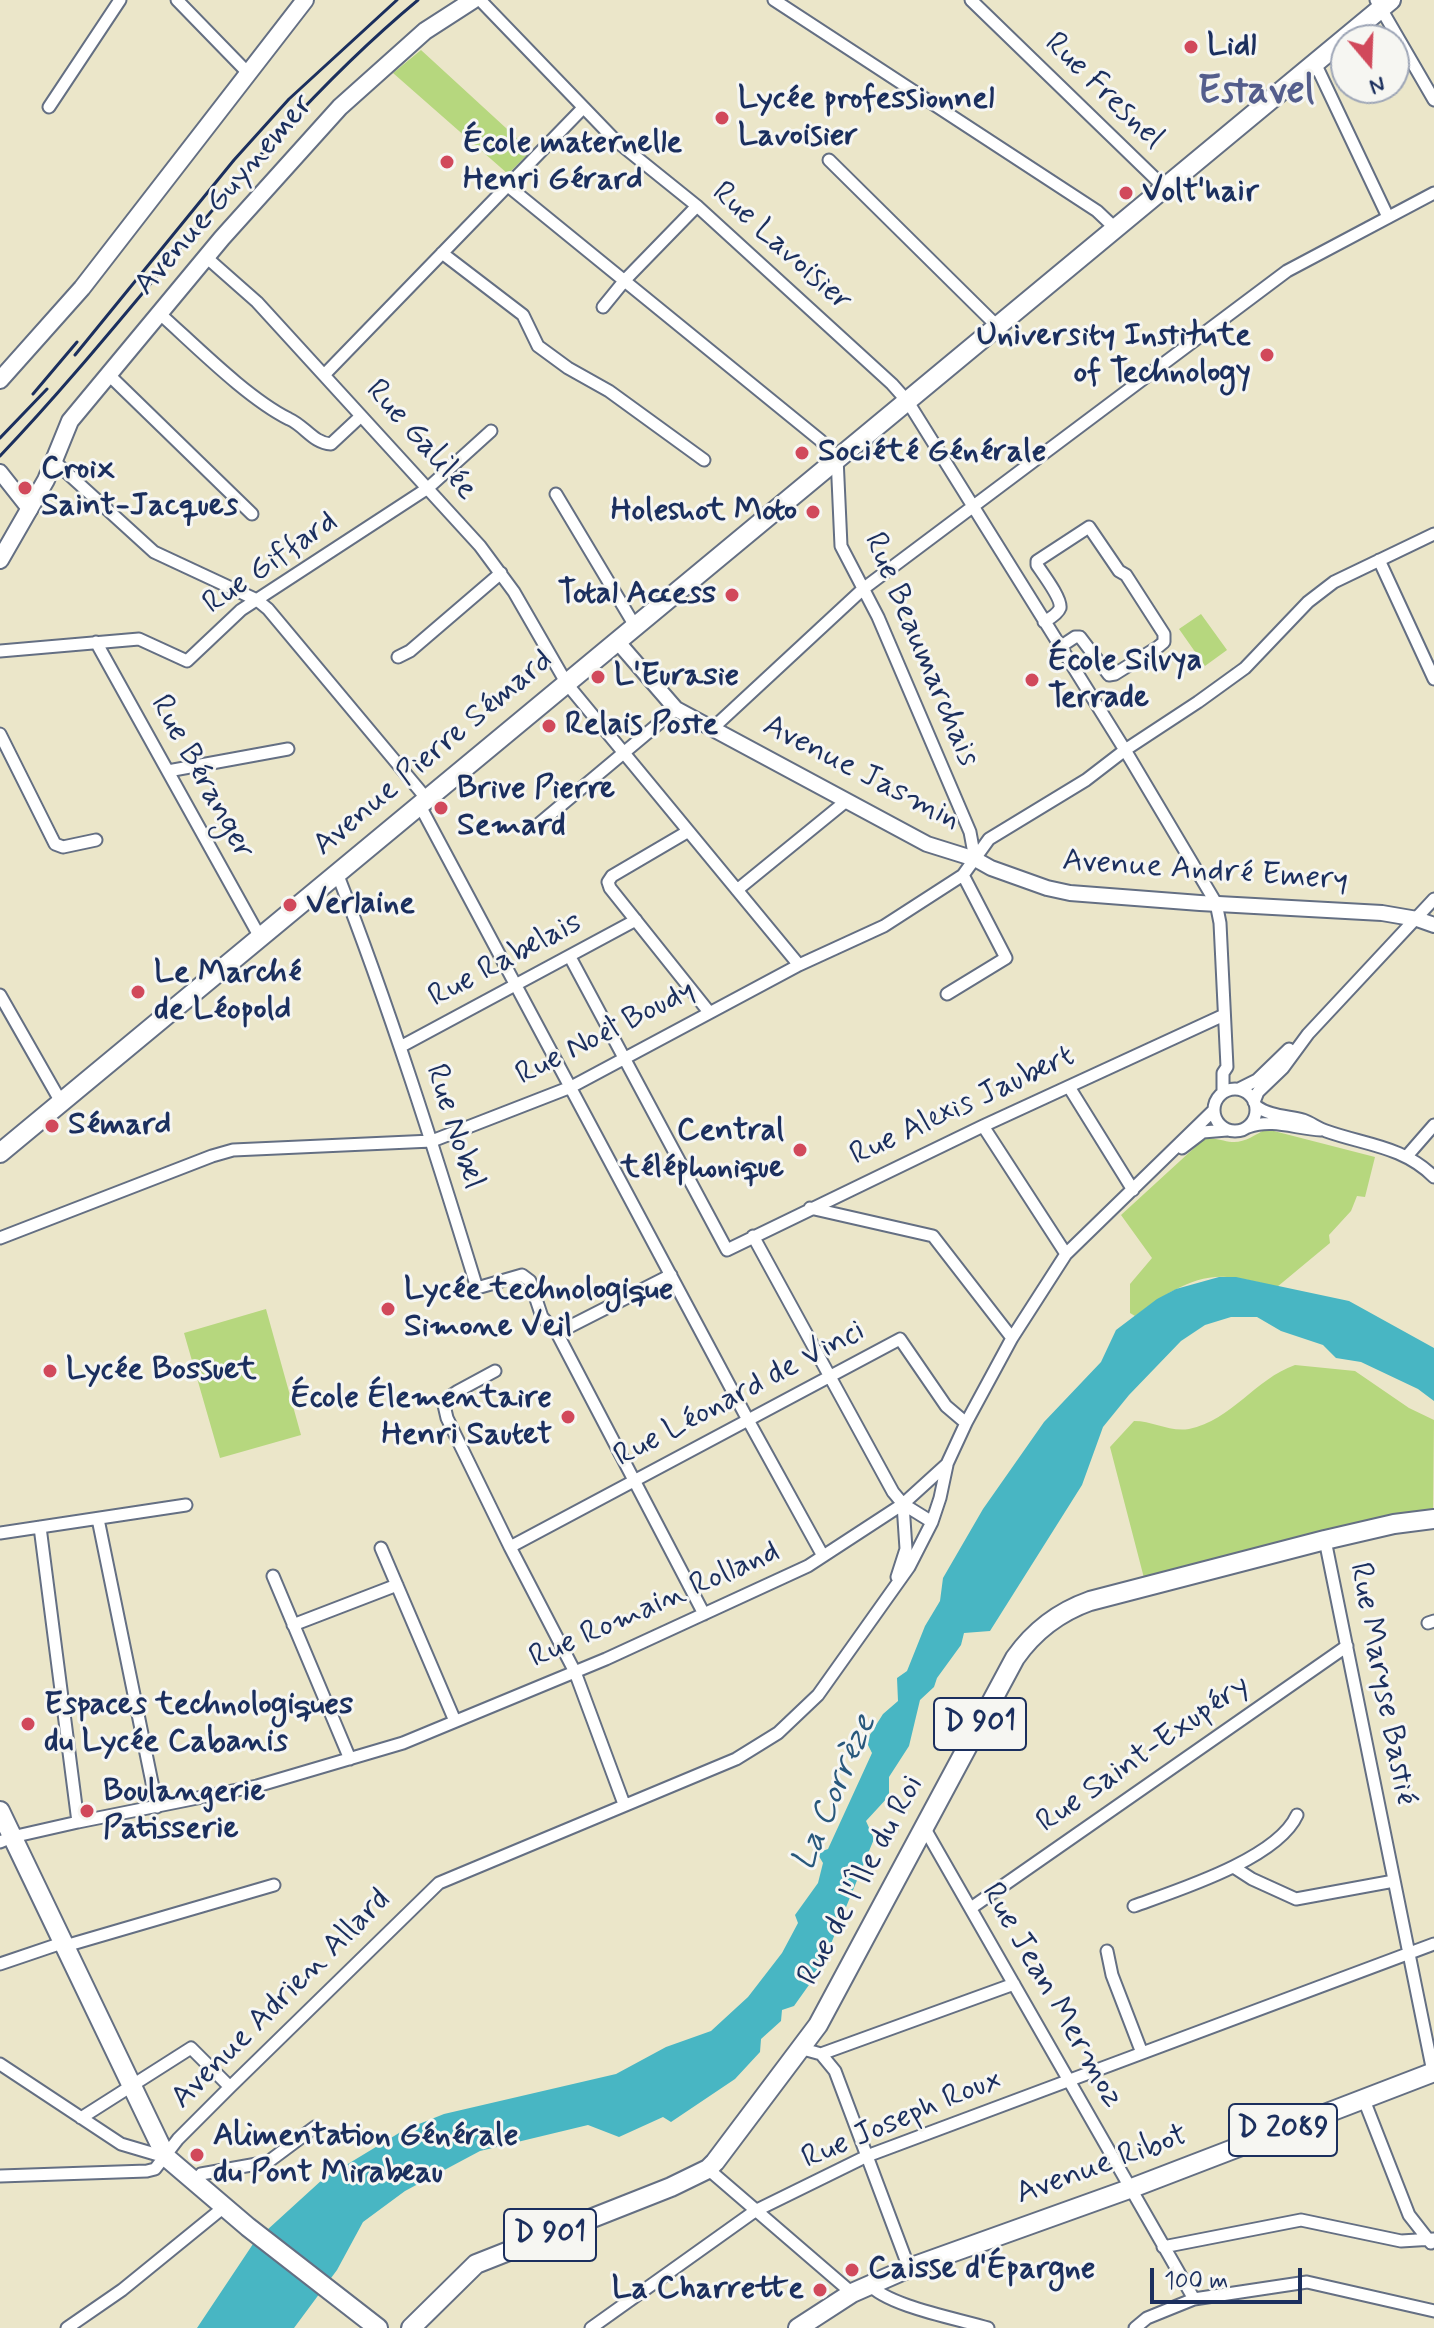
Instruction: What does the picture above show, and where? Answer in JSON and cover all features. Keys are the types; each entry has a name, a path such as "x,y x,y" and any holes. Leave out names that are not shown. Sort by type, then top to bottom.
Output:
{"main road":[{"path":"0,380 82,288 305,0"},
{"name":"Avenue Guynemer","path":"0,560 30,510 70,421 206,257 340,107 425,31 473,0"},
{"name":"Avenue Pierre Sémard","path":"0,1153 1116,229 1382,3"},
{"name":"Rue de l'Île du Roi","path":"411,2328 476,2264 671,2187 708,2169 807,2043 1015,1658 1031,1638 1054,1618 1090,1601 1325,1540 1394,1524 1434,1519"},
{"path":"0,1811 6,1839 64,1945 166,2157 248,2227 378,2328"},
{"name":"Avenue Ribot","path":"798,2328 869,2284 1132,2188 1433,2072"}],"street":[{"path":"49,107 120,0"},
{"path":"177,0 248,73"},
{"name":"Rue Lavoisier","path":"480,0 615,140 697,206 908,402 1125,750 1216,903"},
{"path":"774,0 1097,211 1116,229"},
{"name":"Rue Fresnel","path":"971,0 1165,188"},
{"path":"1382,3 1434,100"},
{"path":"1315,63 1388,217"},
{"path":"325,374 583,108"},
{"path":"829,160 998,327"},
{"path":"508,186 837,457"},
{"path":"713,728 863,589 1287,271 1434,193"},
{"path":"603,307 697,206"},
{"path":"442,253 523,315 538,346 568,368 609,391 704,460"},
{"name":"Rue Galilée","path":"206,257 257,302 325,374 501,573 567,684 799,965"},
{"path":"159,313 260,400 321,443 331,444 361,416"},
{"path":"108,374 252,514"},
{"name":"Rue Giffard","path":"0,651 139,639 187,661 241,610 428,488 491,431"},
{"name":"Rue Beaumarchais","path":"837,457 841,546 878,617 970,832 975,859"},
{"path":"54,461 154,552 257,600 268,609 372,731 422,801 516,985 823,1556"},
{"path":"0,472 30,510"},
{"path":"556,494 635,626"},
{"path":"1044,622 1060,607 1037,561 1089,527 1119,571 1126,575 1164,634 1164,642 1109,675 1080,637 1060,647"},
{"name":"Rue Noël Boudy","path":"0,1238 233,1150 432,1141 571,1087 799,965 884,926 963,875 989,839 1086,780 1245,668 1308,602 1334,582 1434,534"},
{"path":"1379,560 1434,679"},
{"path":"398,657 410,651 501,573"},
{"name":"Avenue Jasmin","path":"617,641 676,709 927,844 975,859"},
{"name":"Rue Béranger","path":"96,642 261,939"},
{"path":"534,828 676,709"},
{"path":"0,734 55,844 63,847 96,840"},
{"path":"168,771 288,749"},
{"path":"737,890 845,802"},
{"path":"687,832 612,876 608,882 709,1012"},
{"name":"Avenue André Emery","path":"975,859 1047,888 1070,893 1382,913 1434,925"},
{"name":"Rue Nobel","path":"337,873 371,960 477,1288 522,1275 530,1281 542,1317 557,1333"},
{"path":"947,994 1006,958 963,875"},
{"path":"1434,899 1308,1034 1257,1080 1223,1092 1217,1098 1214,1110 1217,1121 1230,1130 1271,1122 1305,1130 1326,1131 1388,1147 1407,1156 1434,1177"},
{"path":"1216,903 1220,923 1227,1067 1238,1089 1247,1092 1262,1111 1307,1121 1326,1131"},
{"name":"Rue Rabelais","path":"400,1047 636,920"},
{"path":"570,957 625,1058"},
{"path":"0,995 61,1102"},
{"name":"Rue Alexis Jaubert","path":"625,1058 727,1250 983,1126 1224,1015"},
{"path":"1246,1127 1256,1114 1258,1092 1283,1068 1308,1034"},
{"path":"1223,1092 1223,1073 1227,1067"},
{"path":"1069,1087 1133,1190"},
{"name":"Rue Romain Rolland","path":"6,1839 269,1783 403,1743 575,1672 768,1586 823,1556 903,1504 947,1464 1012,1338 1066,1254 1214,1110"},
{"path":"1407,1156 1434,1125"},
{"path":"983,1126 1066,1254"},
{"name":"Rue Romain Rolland","path":"1151,1173 1203,1132 1230,1130"},
{"path":"810,1208 933,1236 1012,1338"},
{"path":"753,1236 893,1492 903,1504 932,1522"},
{"path":"671,1275 557,1333 704,1614"},
{"name":"Rue Léonard de Vinci","path":"510,1547 900,1339 946,1406 966,1423"},
{"path":"495,1371 458,1391 444,1405 453,1431 575,1672 624,1804 736,1759 778,1733 818,1695 909,1567 932,1522 947,1464"},
{"path":"894,1585 906,1549 903,1504"},
{"path":"0,1533 186,1505"},
{"path":"98,1519 157,1807"},
{"path":"40,1527 78,1822"},
{"name":"Rue Maryse Bastié","path":"1325,1540 1433,2072"},
{"path":"381,1548 455,1721"},
{"path":"273,1576 350,1759"},
{"path":"293,1625 397,1585"},
{"name":"Rue Saint-Exupéry","path":"971,1908 1347,1646"},
{"name":"Avenue Adrien Allard","path":"166,2157 178,2139 439,1883 624,1804"},
{"path":"1134,1906 1235,1868 1292,1827 1297,1815"},
{"name":"Rue Jean Mermoz","path":"925,1829 1194,2299"},
{"path":"1235,1868 1296,1899 1394,1881"},
{"path":"0,1964 274,1885"},
{"name":"Rue Joseph Roux","path":"591,2328 755,2211 867,2156 1434,1944"},
{"path":"1107,1951 1112,1975 1142,2053"},
{"path":"821,2054 1014,1984"},
{"path":"807,2043 834,2049"},
{"path":"807,2043 835,2071"},
{"path":"81,2118 191,2048 230,2087"},
{"path":"834,2049 835,2071 909,2268"},
{"path":"0,2064 121,2144 166,2157 155,2169 0,2176"},
{"path":"1364,2100 1409,2215 1432,2242"},
{"path":"194,2182 201,2174 268,2162 315,2127"},
{"path":"123,2172 132,2166 140,2148"},
{"path":"708,2169 852,2293"},
{"path":"67,2328 122,2290 224,2207"},
{"path":"1163,2247 1301,2220 1401,2241 1432,2242"},
{"path":"1135,2328 1147,2318 1194,2299 1307,2282 1434,2311"},
{"path":"869,2284 891,2300 988,2328"}],"green space":[{"path":"421,50 531,151 508,174 393,73"},
{"path":"1201,614 1227,650 1205,666 1179,629"},
{"path":"1266,1129 1375,1157 1365,1197 1357,1196 1351,1211 1329,1235 1330,1243 1277,1287 1233,1278 1202,1279 1167,1295 1135,1316 1130,1313 1130,1284 1152,1258 1121,1215 1204,1139 1236,1142"},
{"path":"266,1309 301,1435 220,1458 184,1333"},
{"path":"1295,1365 1355,1371 1409,1408 1434,1420 1433,1511 1144,1578 1110,1447 1134,1421 1182,1430 1204,1424 1281,1371"}],"water":[{"path":"1219,1277 1236,1277 1349,1301 1434,1348 1434,1401 1418,1389 1361,1362 1336,1358 1323,1345 1281,1331 1257,1317 1231,1317 1205,1325 1181,1341 1103,1427 1082,1485 990,1631 964,1633 961,1645 934,1687 920,1700 909,1746 889,1777 889,1796 866,1821 874,1839 821,1968 794,2006 782,2010 781,2021 761,2039 760,2052 735,2079 671,2122 663,2117 619,2137 588,2125 480,2151 405,2191 363,2222 337,2270 294,2328 197,2328 255,2241 323,2179 404,2130 444,2114 616,2074 666,2047 711,2031 748,1997 782,1953 798,1923 795,1915 818,1883 823,1863 817,1853 828,1849 872,1753 866,1741 883,1714 898,1701 897,1678 907,1671 925,1626 940,1601 943,1578 983,1509 1044,1422 1101,1362 1116,1330 1157,1299 1176,1289"}],"railway":[{"path":"75,355 234,160 289,99 397,0"},
{"path":"0,456 305,106 418,0"},
{"path":"33,394 77,342"},
{"path":"0,438 47,389"}],"place":[{"name":"Lidl","path":"1191,47"},
{"name":"Lycée professionnel Lavoisier","path":"722,118"},
{"name":"École maternelle Henri Gérard","path":"447,162"},
{"name":"Volt'hair","path":"1126,193"},
{"name":"University Institute of Technology","path":"1267,355"},
{"name":"Société Générale","path":"802,453"},
{"name":"Croix Saint-Jacques","path":"25,488"},
{"name":"Holeshot Moto","path":"813,512"},
{"name":"Total Access","path":"732,595"},
{"name":"L'Eurasie","path":"598,677"},
{"name":"École Silvya Terrade","path":"1032,680"},
{"name":"Relais Poste","path":"549,726"},
{"name":"Brive Pierre Semard","path":"441,808"},
{"name":"Verlaine","path":"290,905"},
{"name":"Le Marché de Léopold","path":"138,992"},
{"name":"Sémard","path":"52,1126"},
{"name":"Central téléphonique","path":"800,1150"},
{"name":"Lycée technologique Simone Veil","path":"388,1309"},
{"name":"Lycée Bossuet","path":"50,1371"},
{"name":"École Élementaire Henri Sautet","path":"568,1417"},
{"name":"Espaces technologiques du Lycée Cabanis","path":"28,1724"},
{"name":"Boulangerie Patisserie","path":"87,1811"},
{"name":"Alimentation Générale du Pont Mirabeau","path":"197,2155"},
{"name":"Caisse d'Épargne","path":"852,2270"},
{"name":"La Charrette","path":"820,2290"}],"district":[{"name":"Estavel","path":"1256,94"}],"water label":[{"name":"La Corrèze","path":"836,1793"}]}
